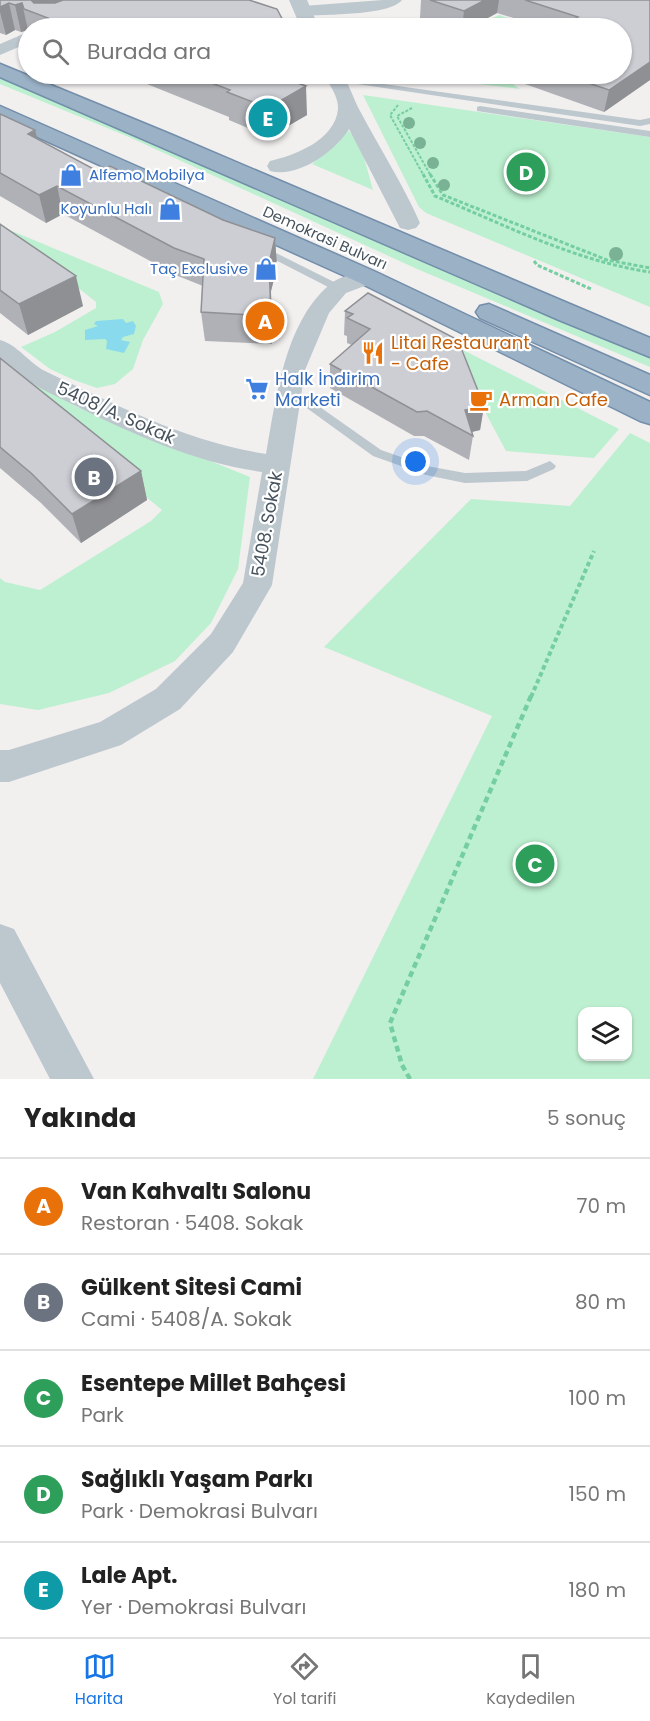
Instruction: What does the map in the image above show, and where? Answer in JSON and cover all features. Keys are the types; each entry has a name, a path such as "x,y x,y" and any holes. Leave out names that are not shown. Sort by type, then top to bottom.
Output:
{"highway":[{"path":"0,51 18,59"},
{"name":"Demokrasi Bulvarı","path":"0,70 18,77"},
{"name":"Demokrasi Bulvarı","path":"34,84 232,166 495,284 650,348"},
{"path":"78,84 278,166 650,327"},
{"name":"Demokrasi Bulvarı","path":"0,92 650,386"},
{"path":"0,112 367,277 650,414"}],"street":[{"path":"298,16 384,4 395,0"},
{"path":"0,51 18,43"},
{"path":"278,166 298,161 318,151 343,126 340,88"},
{"path":"340,88 399,201 408,223"},
{"name":"5408. Sokak","path":"0,766 9,766 109,734 168,699 222,643 257,585 293,370 318,311 338,288 367,277"},
{"name":"5408/A. Sokak","path":"0,348 31,374 131,423 230,459 277,465"},
{"path":"0,943 73,1079"}],"lane":[{"path":"340,88 640,123 650,122"},
{"path":"340,88 650,134"},
{"path":"248,243 338,288"},
{"path":"290,390 377,453 426,470 465,478 527,476 550,466"}],"path":[{"path":"404,103 418,107 405,110 397,116 436,187 443,195 607,260 650,270 616,267 586,258 435,196 390,115 404,103"},
{"path":"534,261 537,265 591,289"},
{"path":"410,1079 402,1065 390,1023 594,551"}],"green space":[{"path":"0,76 650,353 650,367 417,269 129,137 0,84"},
{"path":"479,84 513,84 520,89"},
{"path":"363,95 650,137 650,307 426,213 419,207"},
{"path":"348,130 360,143 373,190 312,164 338,143"},
{"path":"0,226 159,292 163,304 143,340 133,369 115,384 97,388 74,380 50,369 21,347 55,332 96,308 96,302"},
{"path":"463,350 619,429 594,458 506,451 483,408"},
{"path":"37,384 77,407 250,477 238,569 211,623 175,661 109,693 38,710 0,704 0,578 5,582 40,590 151,521 162,510 21,395"},
{"path":"630,433 650,443 650,1079 313,1079 492,716 324,647 471,499 570,506"}],"water":[{"path":"123,319 126,323 133,321 136,326 134,334 123,337 121,340 130,342 124,353 106,349 105,339 85,340 85,330 98,326 94,324 96,321"}],"building":[{"path":"0,0 55,3 63,0 249,0 277,9 282,18 48,18 24,9 22,3 15,5 9,3 0,7"},
{"path":"430,0 485,0 464,11"},
{"path":"525,0 650,0 650,62 632,74 632,18 576,18 578,17"},
{"path":"214,84 300,84 306,86 268,108 227,92 230,90"},
{"path":"591,84 618,84 609,90"},
{"path":"0,114 35,130 28,134 99,172 110,166 223,220 275,238 269,263 271,316 201,312 204,259 174,248 57,186 39,195 0,173"},
{"path":"0,224 76,276 19,304 0,290"},
{"path":"368,293 458,340 484,406 465,410 473,436 427,411 417,412 330,364 370,329 347,318 353,314 345,311"},
{"path":"0,358 141,471 72,514 31,473 0,447"}],"place":[{"name":"Lale Apt.","path":"268,118"},
{"name":"Sağlıklı Yaşam Parkı","path":"526,172"},
{"name":"Alfemo Mobilya","path":"71,175"},
{"name":"Koyunlu Halı","path":"170,209"},
{"name":"Taç Exclusive","path":"266,269"},
{"name":"Van Kahvaltı Salonu","path":"265,321"},
{"name":"Litai Restaurant - Cafe","path":"373,353"},
{"name":"Halk İndirim Marketi","path":"257,389"},
{"name":"Arman Cafe","path":"481,400"},
{"name":"Gülkent Sitesi Cami","path":"94,477"},
{"name":"Esentepe Millet Bahçesi","path":"535,864"}]}
